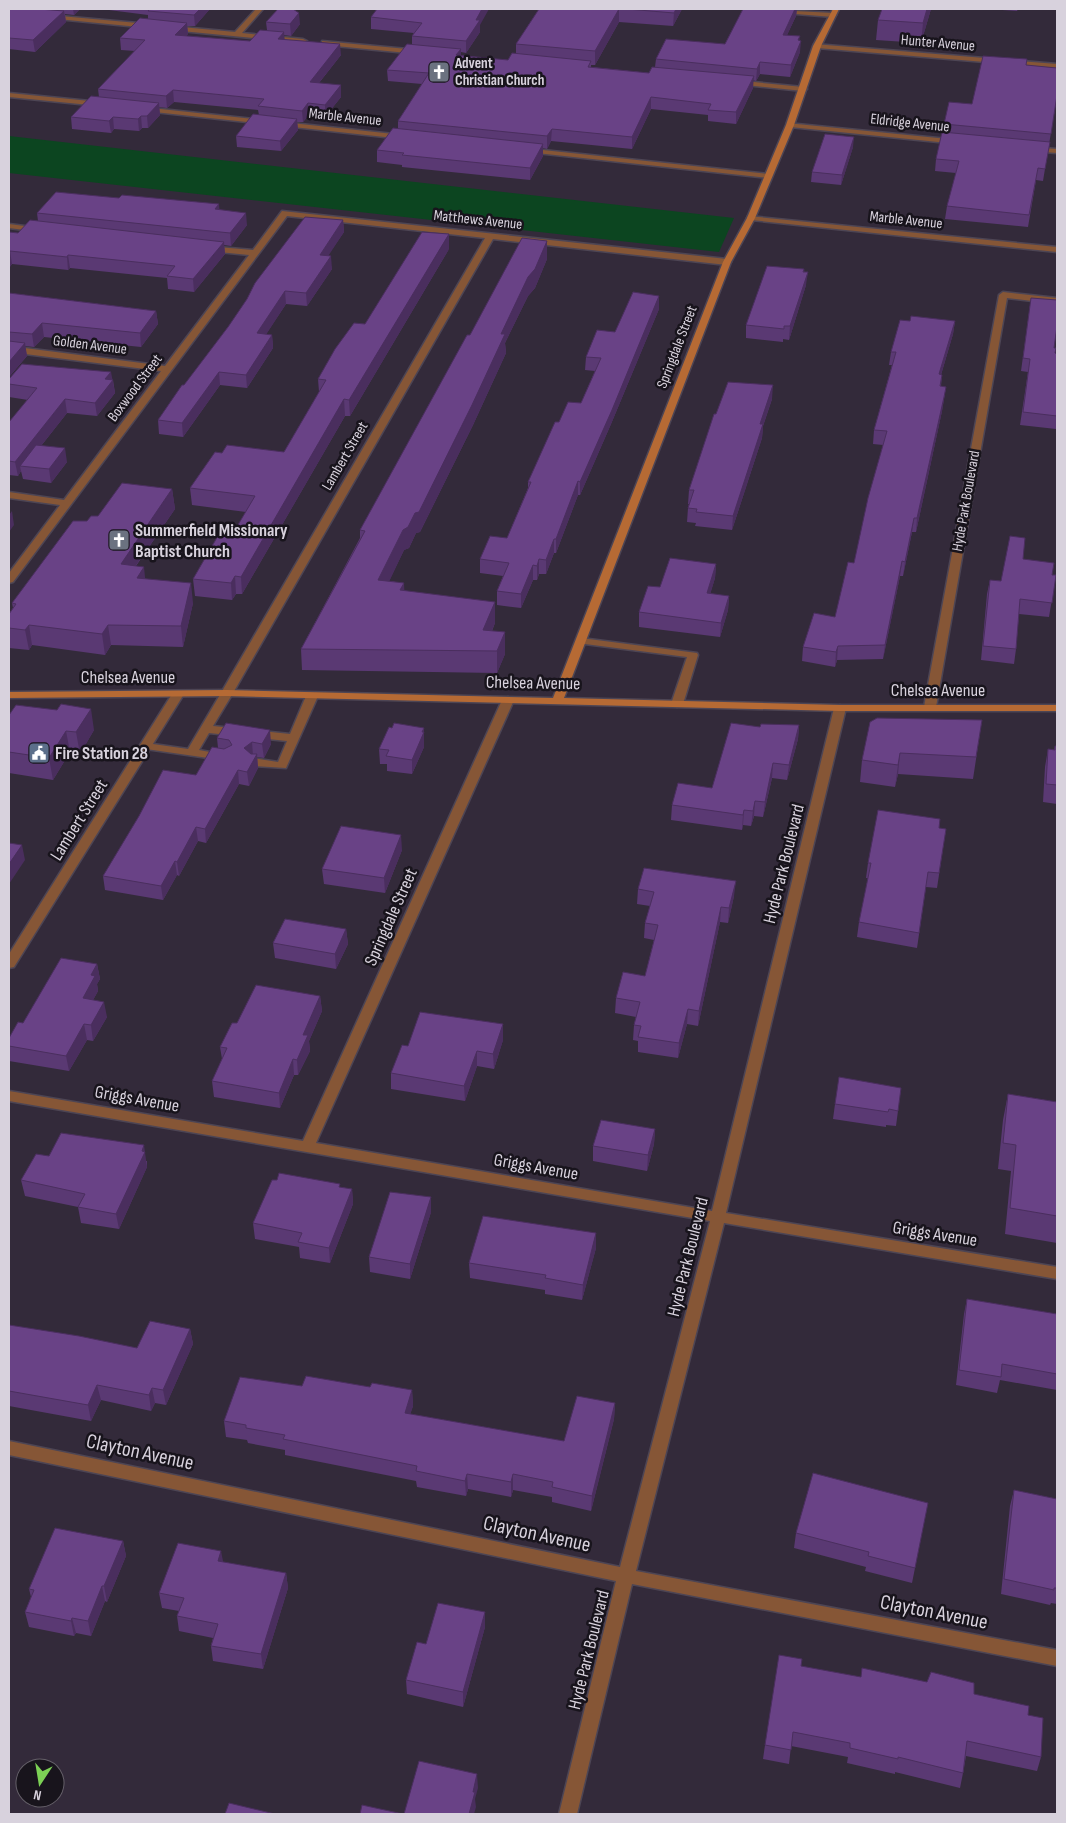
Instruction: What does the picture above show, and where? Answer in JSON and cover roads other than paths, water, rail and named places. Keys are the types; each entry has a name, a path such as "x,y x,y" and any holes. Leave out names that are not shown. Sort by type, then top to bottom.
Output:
{"street":[{"path":"236,35 260,9"},
{"path":"760,9 835,12"},
{"name":"Springdale Street","path":"558,701 727,262 751,218 790,125 817,46 835,12"},
{"path":"38,16 157,27"},
{"path":"167,28 425,53"},
{"name":"Hunter Avenue","path":"817,46 1057,66"},
{"path":"724,81 803,89"},
{"path":"9,95 107,105"},
{"name":"Marble Avenue","path":"137,108 413,138"},
{"name":"Eldridge Avenue","path":"790,125 968,143"},
{"path":"1028,148 1057,151"},
{"path":"522,150 768,176"},
{"name":"Matthews Avenue","path":"285,214 727,262"},
{"name":"Boxwood Street","path":"9,580 253,253 285,214"},
{"name":"Marble Avenue","path":"751,218 1057,250"},
{"path":"9,226 48,231"},
{"name":"Lambert Street","path":"191,753 227,694 491,235"},
{"path":"204,248 253,253"},
{"name":"Hyde Park Boulevard","path":"930,707 1003,295 1057,301"},
{"name":"Golden Avenue","path":"9,349 167,369"},
{"path":"9,495 67,503"},
{"path":"581,640 693,655 677,704"},
{"name":"Lambert Street","path":"9,964 178,694"},
{"name":"Chelsea Avenue","path":"9,695 227,694 840,708 1057,708"},
{"path":"253,762 282,766 312,696"},
{"name":"Springdale Street","path":"307,1148 508,700"},
{"name":"Hyde Park Boulevard","path":"568,1814 626,1576 718,1217 840,708"},
{"path":"206,729 294,738"},
{"path":"146,746 226,758"},
{"name":"Griggs Avenue","path":"9,1096 307,1148 1057,1273"},
{"name":"Clayton Avenue","path":"9,1448 626,1576 1057,1658"}],"place":[{"name":"Advent Christian Church","path":"439,72"},
{"name":"Summerfield Missionary Baptist Church","path":"119,540"},
{"name":"Fire Station 28","path":"39,753"}]}
